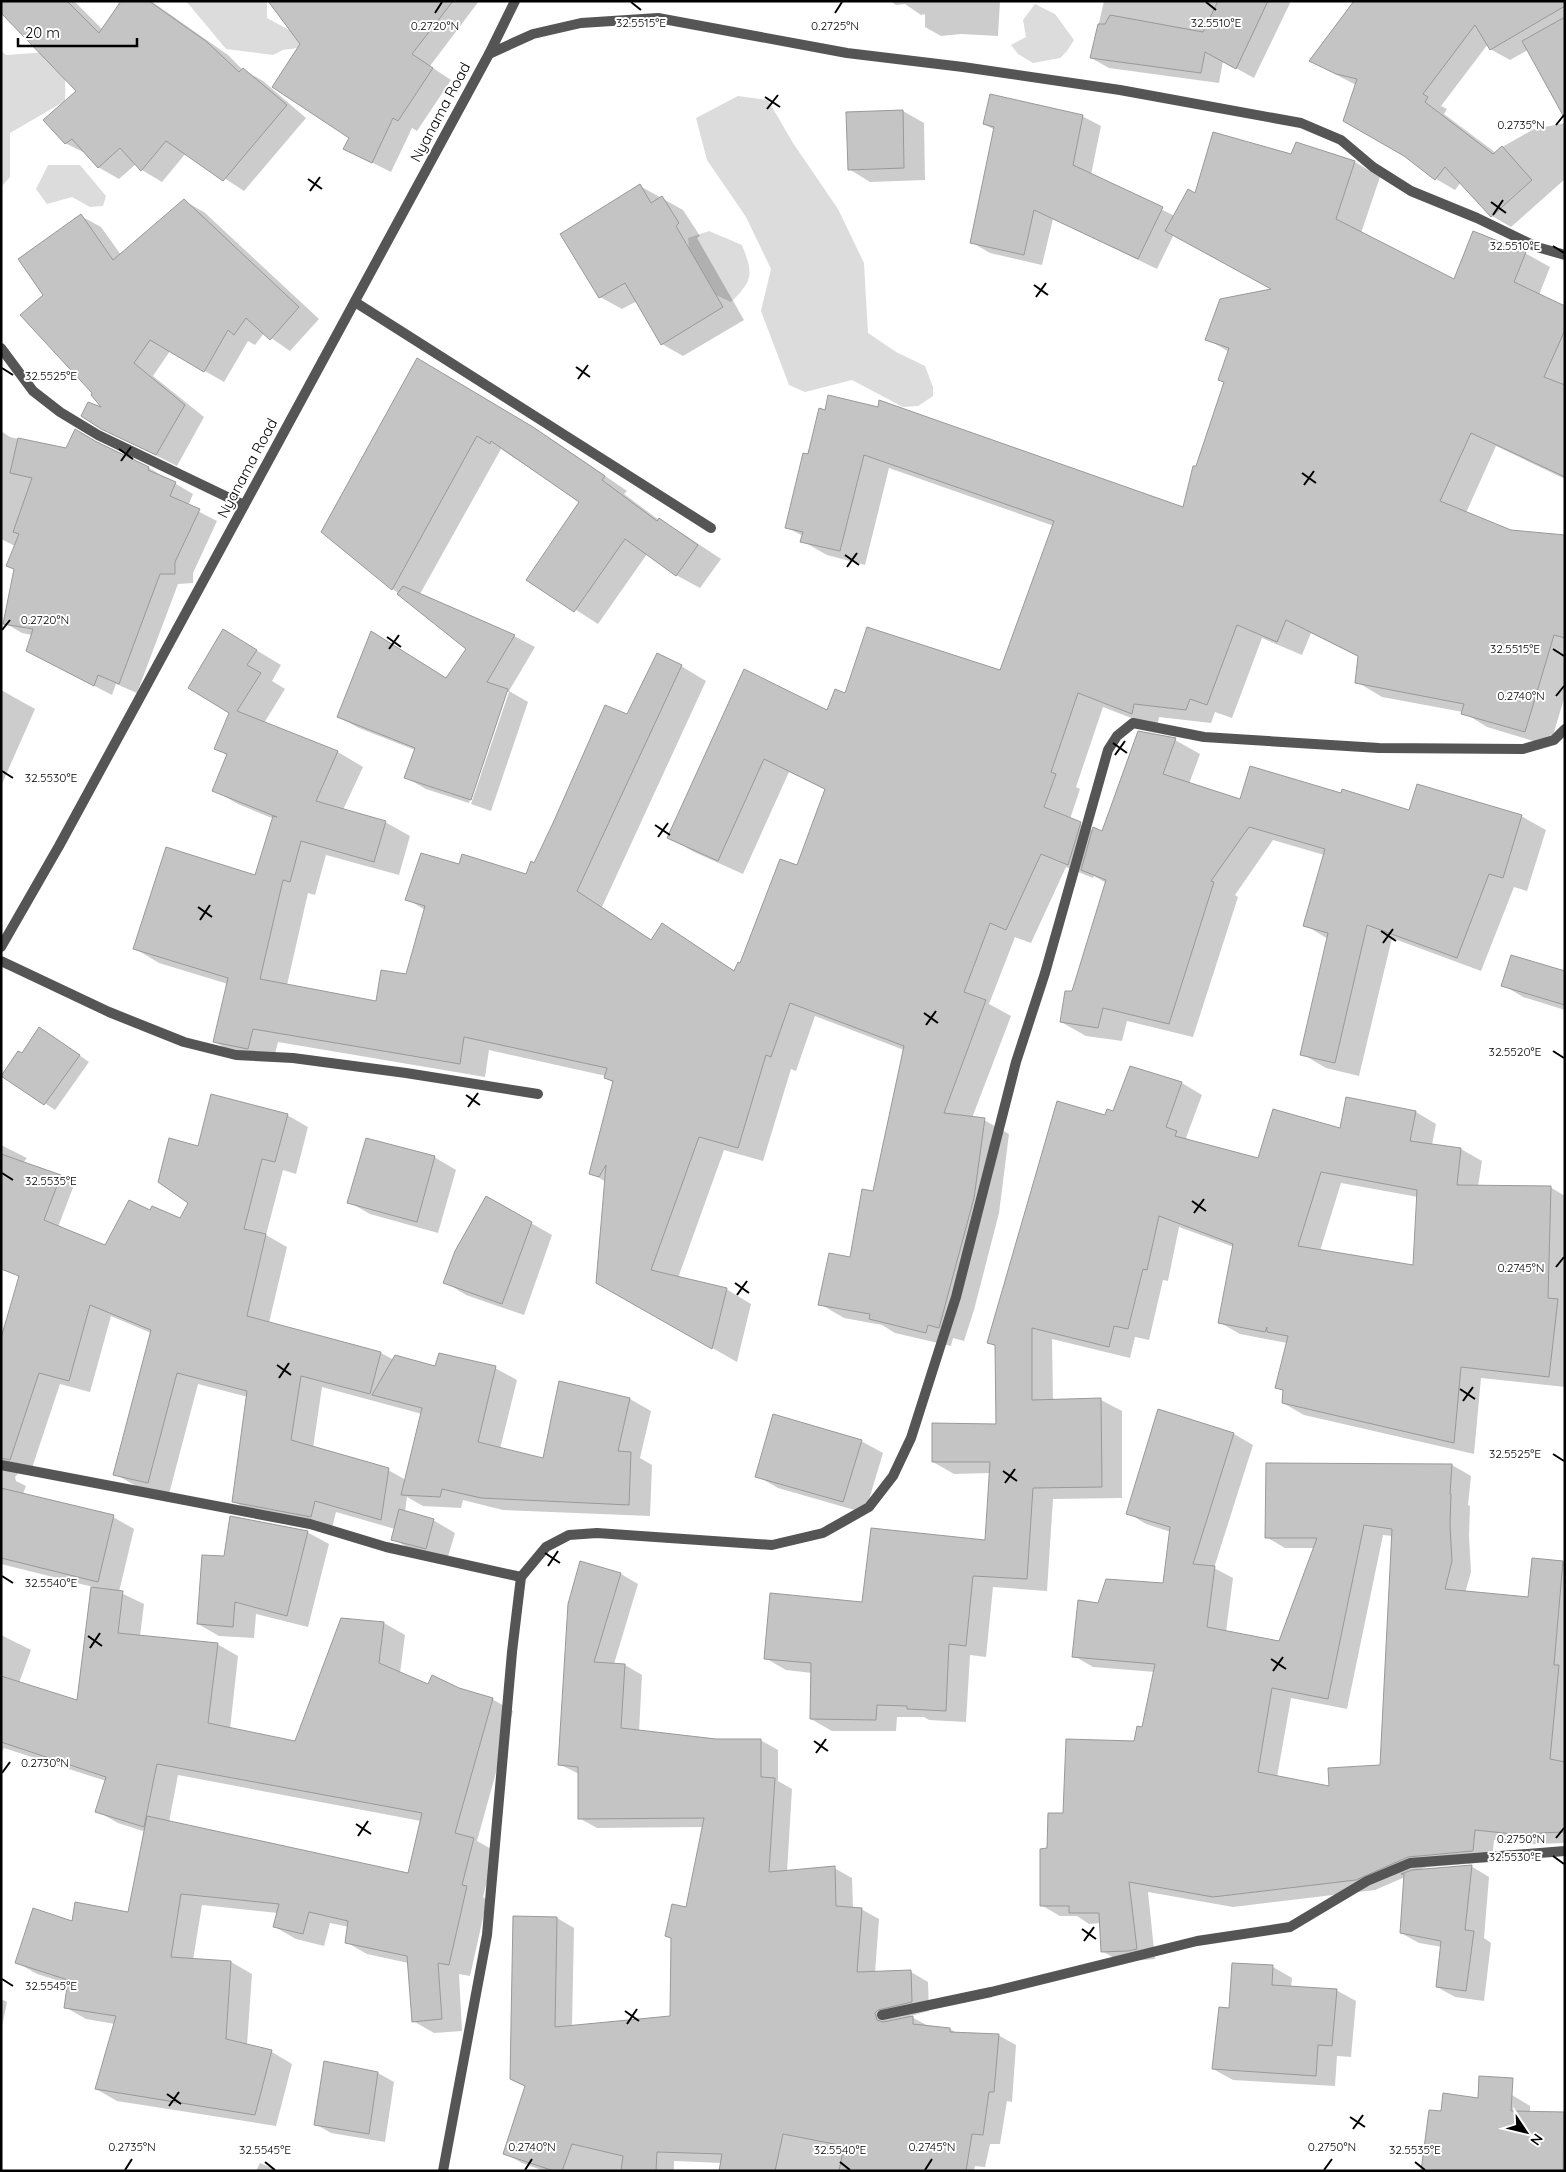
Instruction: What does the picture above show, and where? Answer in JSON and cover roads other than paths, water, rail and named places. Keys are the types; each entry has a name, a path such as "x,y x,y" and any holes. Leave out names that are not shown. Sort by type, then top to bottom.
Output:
{"street":[{"name":"Nyanama Road","path":"1,947 60,846 489,54 515,1"},
{"path":"489,54 533,34 581,23 658,18 847,54 953,65 1120,90 1301,123 1341,140 1372,167 1411,191 1477,218 1537,247 1565,255"},
{"path":"355,302 711,528"},
{"path":"1,348 33,391 60,412 98,435 244,505"},
{"path":"442,2171 487,1935 512,1652 521,1577 546,1547 569,1535 597,1533 772,1545 823,1533 869,1507 893,1476 911,1438 956,1297 1016,1062 1045,973 1108,750 1118,736 1133,723 1204,737 1379,748 1523,749 1554,740 1565,729"},
{"path":"1,961 110,1012 184,1042 236,1055 322,1062 538,1094"},
{"path":"1,1465 310,1524 386,1547 521,1577"},
{"path":"882,2015 991,1992 1198,1941 1290,1927 1367,1882 1410,1863 1565,1852"}]}
